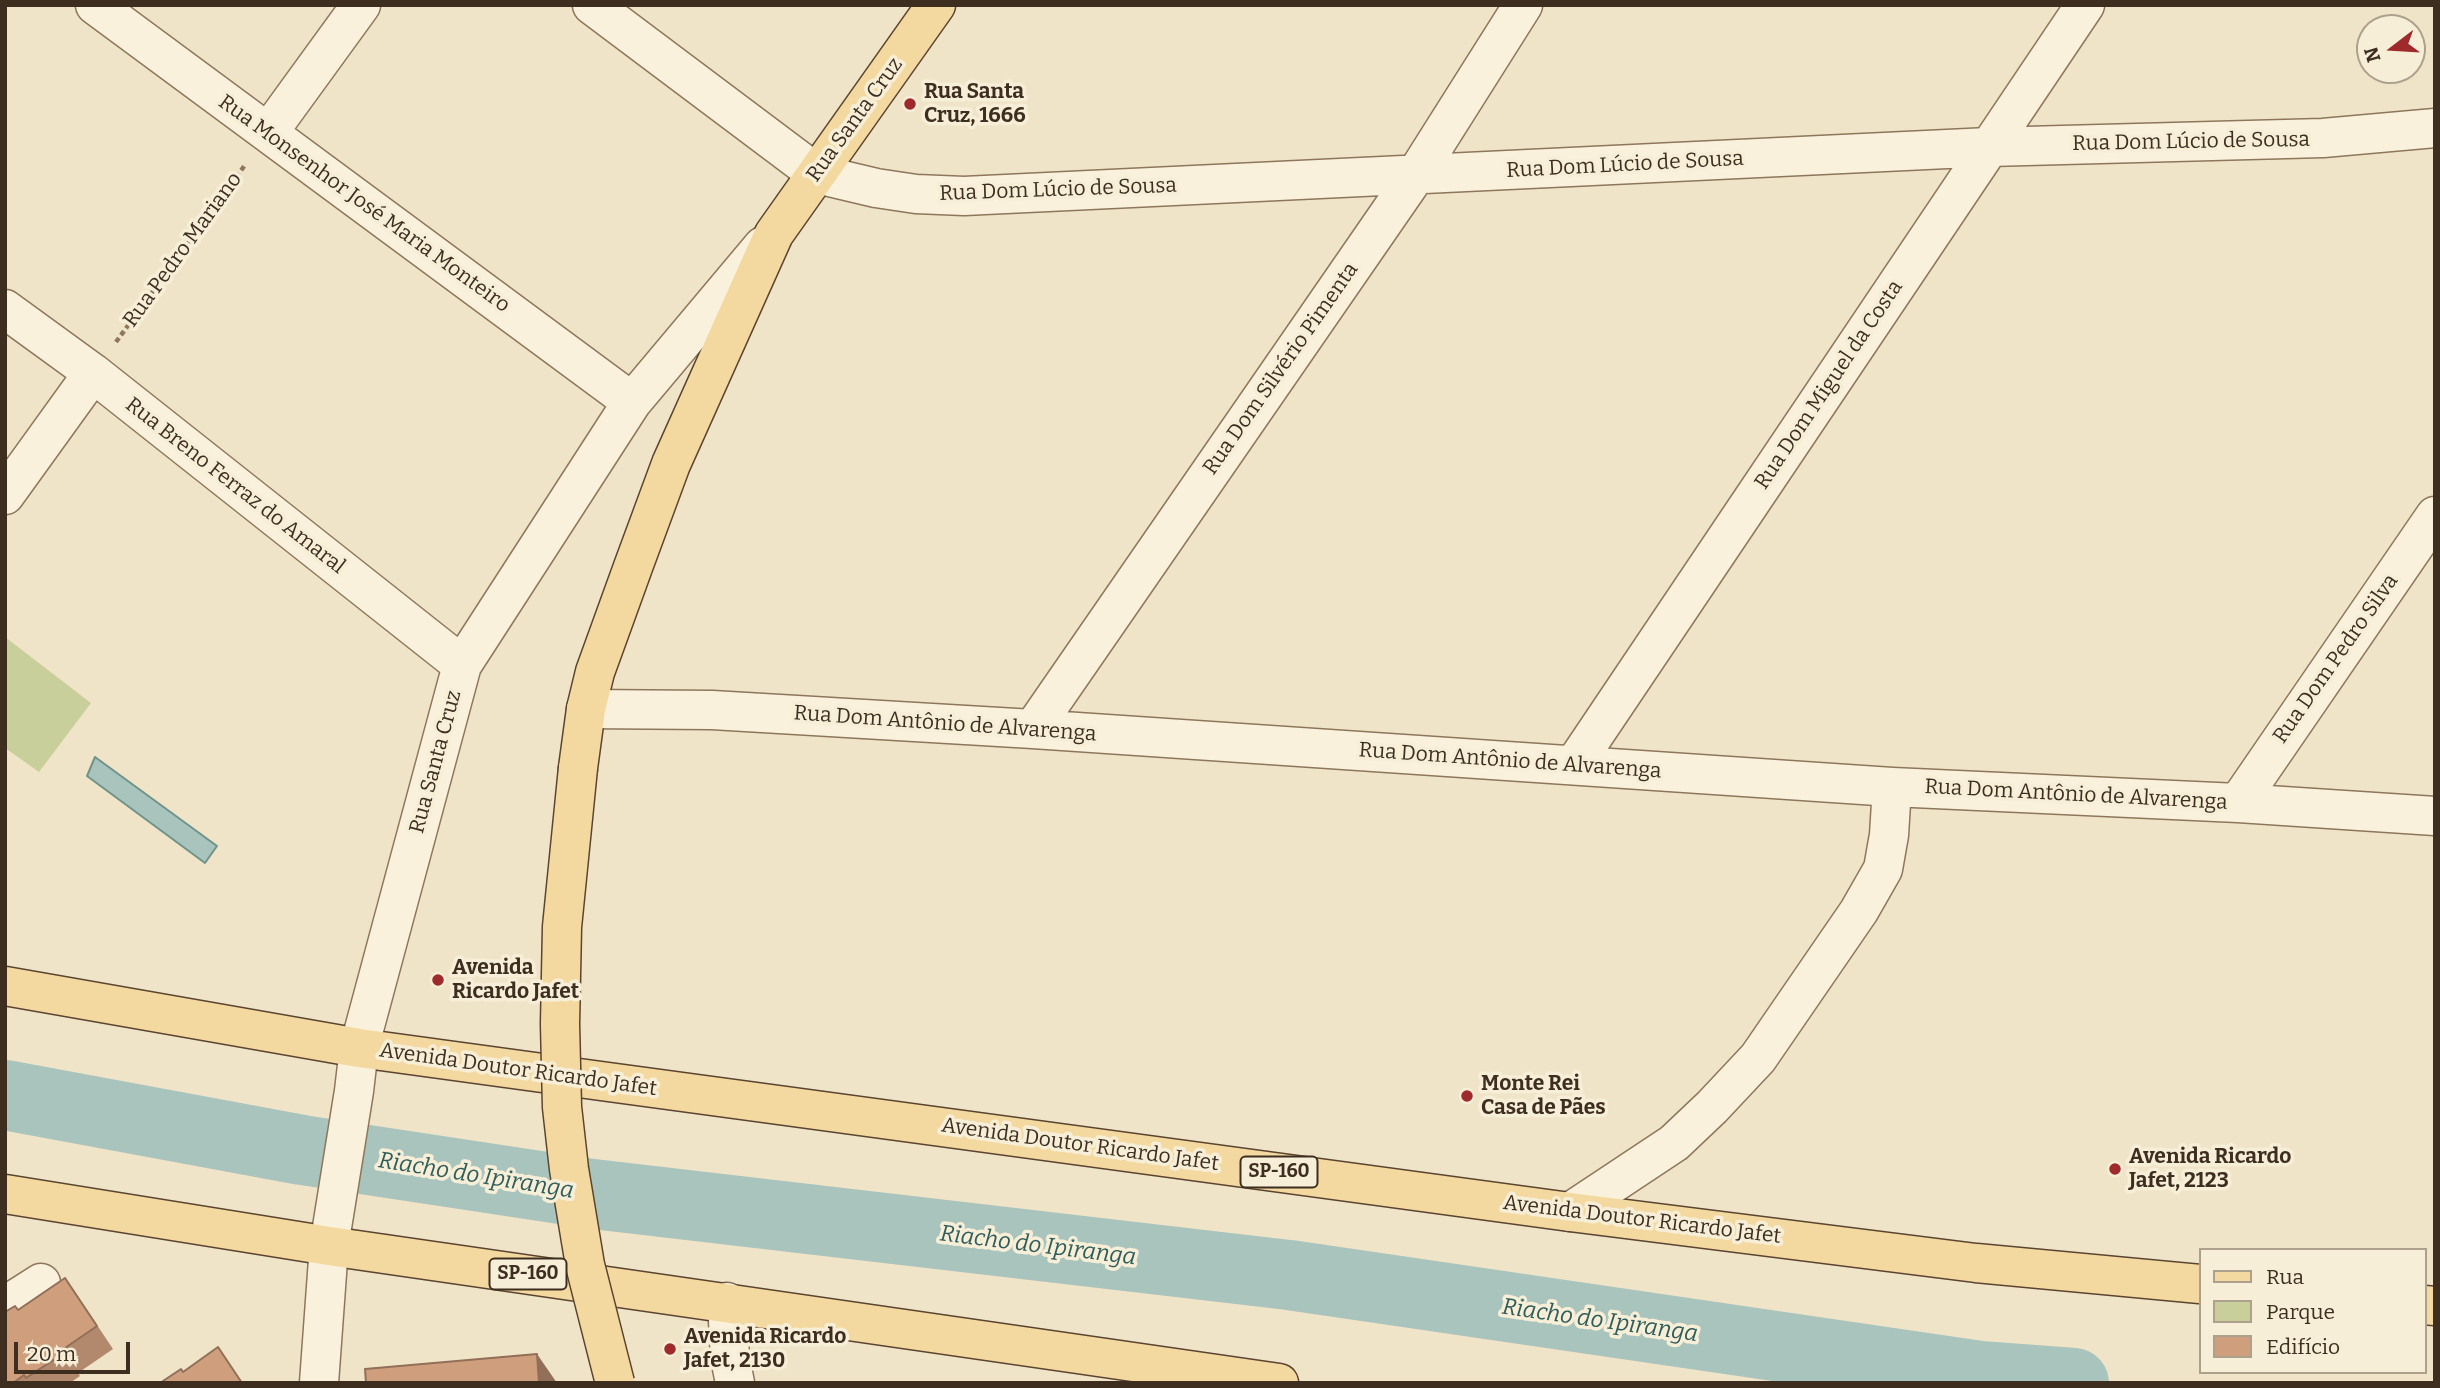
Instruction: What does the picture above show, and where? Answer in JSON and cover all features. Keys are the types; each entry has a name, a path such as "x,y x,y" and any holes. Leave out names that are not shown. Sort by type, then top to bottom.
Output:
{"main road":[{"name":"Rua Santa Cruz","path":"615,1383 585,1265 562,1107 562,927 586,709 595,672 671,464 774,234 936,5"},
{"name":"Avenida Doutor Ricardo Jafet","path":"5,986 359,1048 1570,1212 1976,1263 2198,1284"},
{"name":"SP-160","path":"5,1194 329,1246 1279,1383"}],"street":[{"name":"Rua Monsenhor José Maria Monteiro","path":"95,5 632,402"},
{"path":"268,133 361,5"},
{"path":"592,5 817,174"},
{"name":"Rua Dom Silvério Pimenta","path":"1032,729 1415,176 1523,5"},
{"name":"Rua Dom Miguel da Costa","path":"1574,765 2085,5"},
{"name":"Rua Dom Lúcio de Sousa","path":"817,174 916,194 964,196 1989,147 2323,138 2435,128"},
{"name":"Rua Santa Cruz","path":"319,1383 329,1246 359,1048 462,666 632,402 774,234"},
{"name":"Rua Breno Ferraz do Amaral","path":"5,309 93,373 462,666"},
{"path":"5,495 93,373"},
{"name":"Rua Dom Pedro Silva","path":"2238,803 2435,516"},
{"name":"Rua Dom Antônio de Alvarenga","path":"586,709 712,710 1892,787 2238,803 2435,816"},
{"path":"1570,1212 1674,1143 1758,1058 1859,911 1883,869 1889,835 1892,787"},
{"path":"5,1306 41,1283"},
{"path":"727,1302 730,1358 735,1383"}],"path":[{"name":"Rua Pedro Mariano","path":"93,373 268,133"}],"green space":[{"path":"5,637 91,703 39,772 5,748"}],"water":[{"path":"95,757 217,846 205,863 87,776"}],"building":[{"path":"65,1278 97,1326 62,1350 64,1353 26,1378 24,1375 13,1383 5,1383 5,1312 15,1306 18,1310"},
{"path":"218,1347 242,1383 160,1383 181,1369 183,1372"},
{"path":"537,1354 539,1383 366,1383 365,1369"}],"waterway":[{"name":"Riacho do Ipiranga","path":"5,1095 302,1150 593,1194 1289,1275 1980,1376 2074,1383"}],"place":[{"name":"Rua Santa Cruz, 1666","path":"910,104"},
{"name":"Avenida Ricardo Jafet","path":"438,980"},
{"name":"Monte Rei Casa de Pães","path":"1467,1096"},
{"name":"Avenida Ricardo Jafet, 2123","path":"2115,1169"},
{"name":"Avenida Ricardo Jafet, 2130","path":"670,1349"}]}
